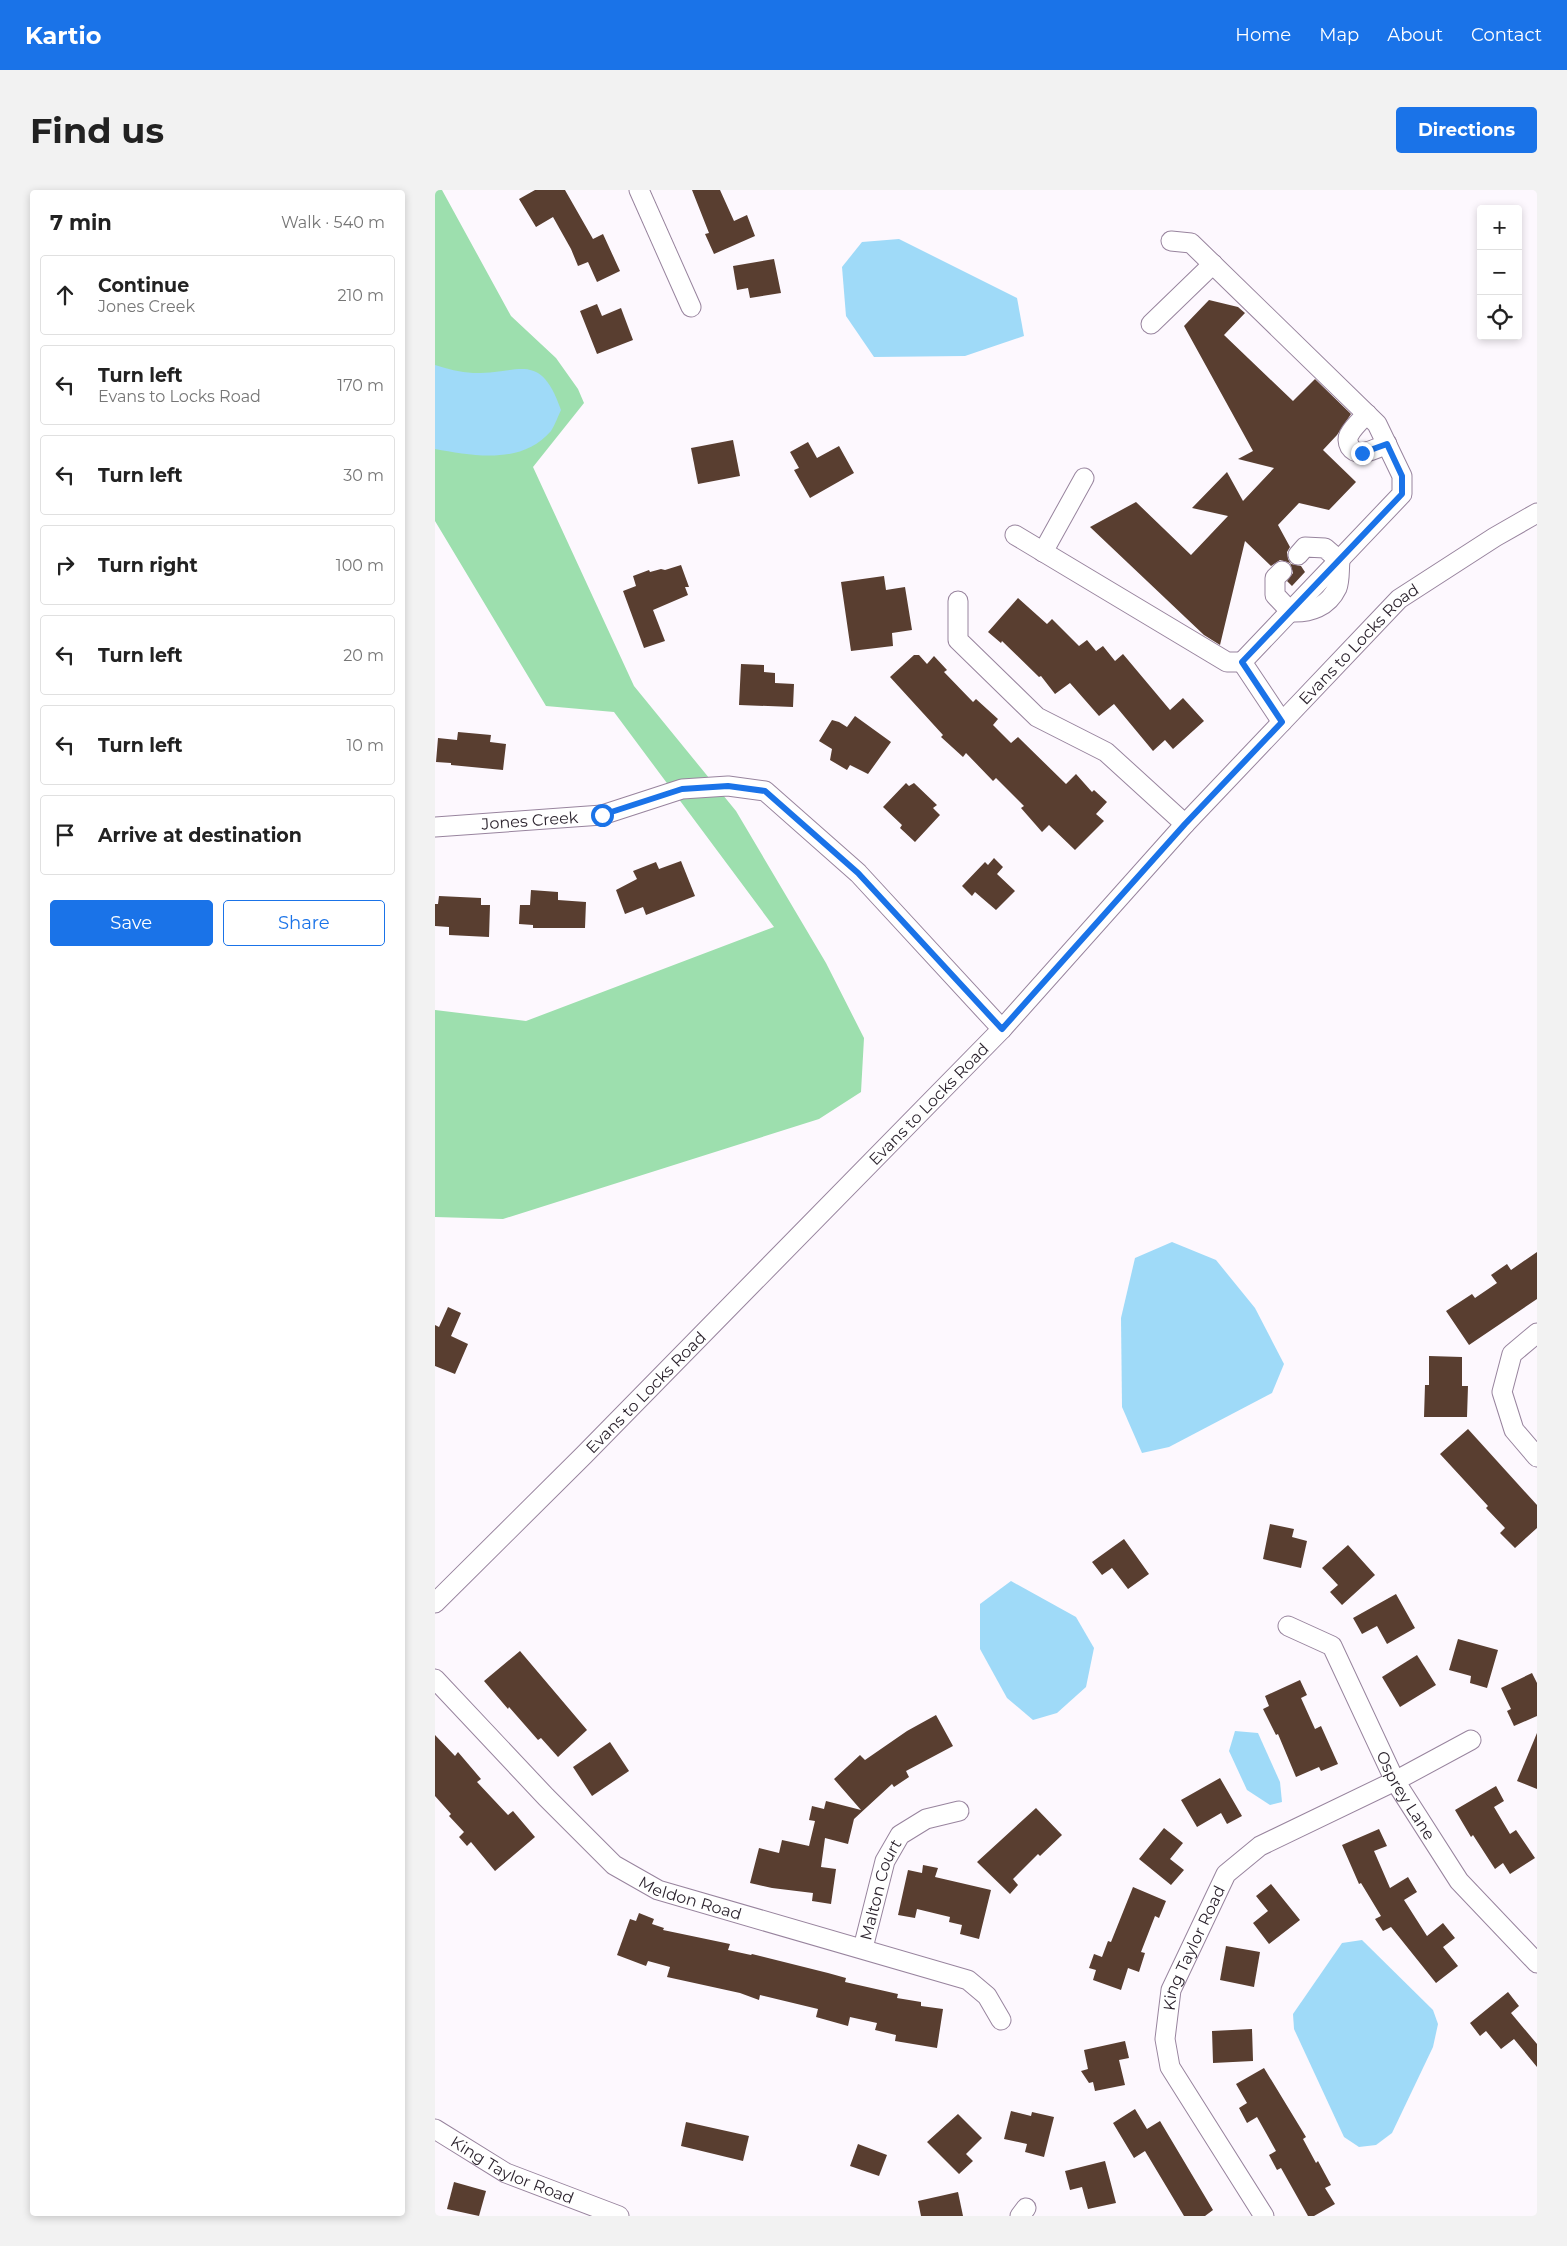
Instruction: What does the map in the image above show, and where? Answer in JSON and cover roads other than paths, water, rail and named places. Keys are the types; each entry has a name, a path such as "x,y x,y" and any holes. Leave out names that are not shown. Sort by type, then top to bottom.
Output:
{"street":[{"path":"639,190 691,306"},
{"path":"1015,535 1227,662 1242,662 1402,494 1402,476 1377,424 1191,244 1171,241"},
{"path":"1151,324 1213,264"},
{"path":"1367,414 1347,438 1349,446 1354,451 1362,453 1387,444"},
{"path":"1043,552 1084,478"},
{"name":"Evans to Locks Road","path":"435,1603 584,1455 1002,1029 1185,824 1399,599 1495,537 1537,513"},
{"path":"1298,555 1305,547 1325,548 1340,561"},
{"path":"1282,571 1275,578 1275,595 1291,612"},
{"path":"957,601 958,640 1037,717 1106,752 1185,824"},
{"path":"1242,662 1282,722"},
{"name":"Jones Creek","path":"435,827 602,815 682,789 728,786 765,791 858,873 1002,1029"},
{"path":"1537,1333 1511,1354 1502,1392 1514,1430 1537,1457"},
{"name":"Osprey Lane","path":"1288,1626 1332,1646 1395,1781 1459,1881 1537,1963"},
{"name":"Meldon Road","path":"435,1679 545,1797 614,1865 658,1890 968,1980 987,1996 1001,2020"},
{"name":"King Taylor Road","path":"1263,2216 1170,2067 1165,2039 1171,1990 1226,1874 1260,1846 1395,1781 1471,1740"},
{"name":"Malton Court","path":"863,1948 885,1861 900,1835 926,1818 959,1811"},
{"name":"King Taylor Road","path":"435,2129 506,2172 619,2216"}],"water":[{"path":"899,239 1017,298 1024,336 965,356 874,357 846,316 842,267 862,242"},
{"path":"435,365 473,373 516,369 527,369 536,372 545,379 553,391 561,410 551,431 539,442 526,449 497,455 481,455 435,449"},
{"path":"1172,1242 1216,1260 1255,1308 1284,1364 1272,1393 1169,1447 1142,1453 1122,1407 1121,1318 1135,1258"},
{"path":"1011,1581 1076,1617 1094,1648 1086,1687 1057,1713 1033,1720 1007,1698 980,1649 980,1604"},
{"path":"1235,1731 1258,1733 1280,1782 1282,1802 1270,1805 1247,1790 1229,1751"},
{"path":"1362,1940 1433,2010 1438,2024 1433,2047 1392,2133 1376,2145 1359,2147 1344,2137 1294,2029 1293,2014 1342,1943"}]}
